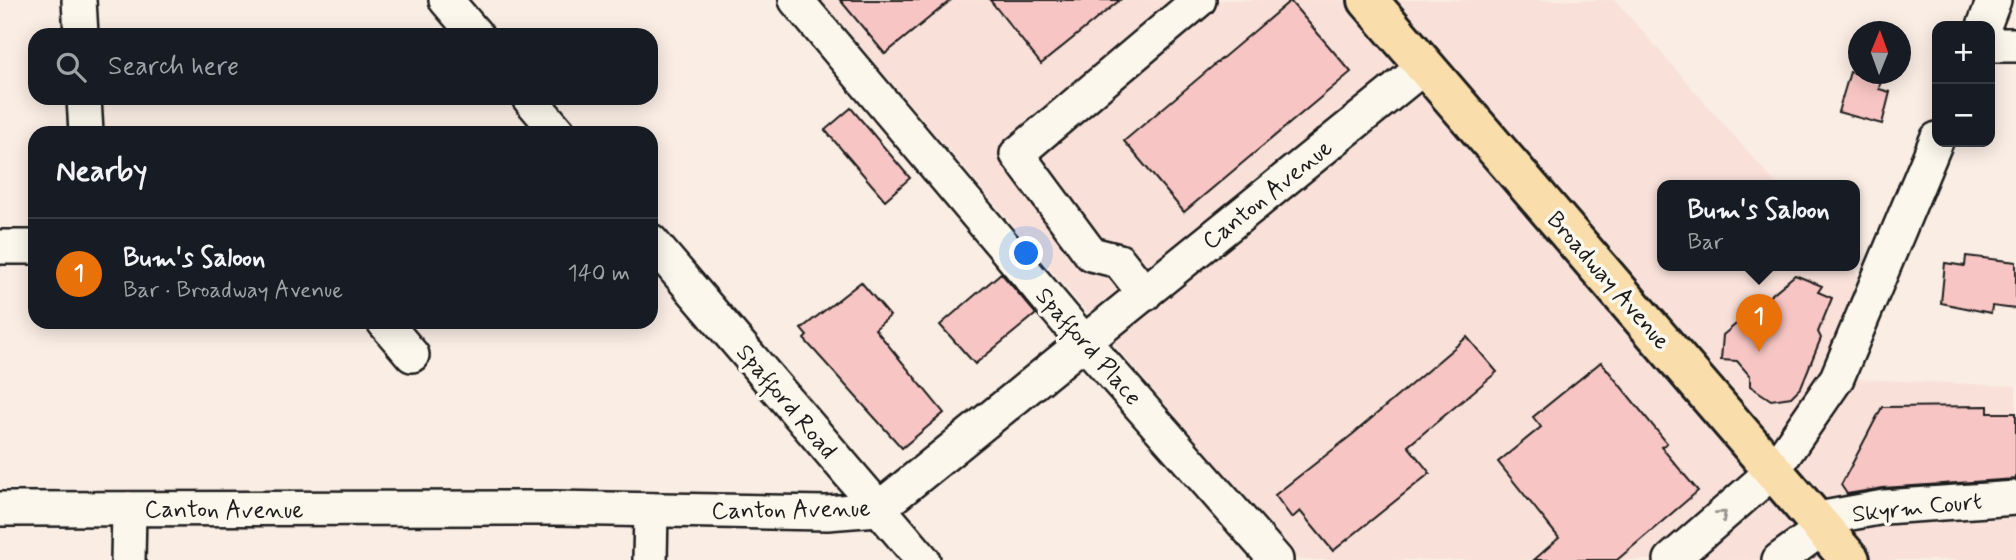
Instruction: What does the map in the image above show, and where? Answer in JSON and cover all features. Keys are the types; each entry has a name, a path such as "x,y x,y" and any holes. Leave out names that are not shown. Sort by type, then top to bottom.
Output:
{"main road":[{"name":"Broadway Avenue","path":"1368,0 1773,471 1821,523 1850,560"}],"street":[{"path":"79,0 81,28"},
{"path":"446,0 470,28"},
{"name":"Spafford Place","path":"796,0 1085,343 1276,560"},
{"path":"1145,294 1119,261 1091,254 1017,154 1199,0"},
{"path":"1986,21 1994,0"},
{"path":"1995,45 2016,46"},
{"name":"Canton Avenue","path":"0,509 651,510 827,513 878,509 1424,66"},
{"path":"84,105 86,126"},
{"path":"535,105 553,126"},
{"path":"1671,560 1773,471 1837,378 1934,147"},
{"path":"0,247 28,247"},
{"name":"Spafford Road","path":"658,249 922,560"},
{"path":"390,329 412,355"},
{"name":"Skyrm Court","path":"1821,523 1884,507 2016,498"},
{"path":"128,560 129,509"},
{"path":"650,560 651,510"},
{"path":"1779,560 1821,523"}],"shaded area":[{"path":"821,0 1615,0 1773,180 1657,180 1657,271 1854,271 1873,293 1837,378 2016,386 2016,560 1298,560"}],"building":[{"path":"840,0 951,0 885,54"},
{"path":"990,0 1120,0 1041,64"},
{"path":"1290,1 1351,72 1184,212 1124,141"},
{"path":"1848,79 1848,84 1880,84 1879,89 1890,92 1882,124 1838,112"},
{"path":"851,108 910,178 885,200 825,130"},
{"path":"1966,256 2016,262 2016,309 1992,306 1991,313 1941,303 1945,263 1965,266"},
{"path":"1001,273 1036,314 975,364 940,325"},
{"path":"1795,275 1822,286 1818,292 1832,298 1818,332 1821,338 1801,387 1791,397 1771,400 1750,386 1750,376 1737,361 1721,360 1723,335"},
{"path":"861,282 890,316 875,329 944,413 902,448 804,339 807,336 801,329"},
{"path":"1467,337 1497,372 1408,446 1430,473 1333,551 1300,511 1292,518 1275,495 1353,434"},
{"path":"1601,362 1667,443 1661,447 1698,491 1617,560 1534,560 1559,538 1498,462 1541,427 1533,417"},
{"path":"1988,406 1988,413 2016,413 2016,479 1883,488 1847,494 1841,485 1882,407"}],"place":[{"name":"Bum's Saloon","path":"1759,352"}]}
